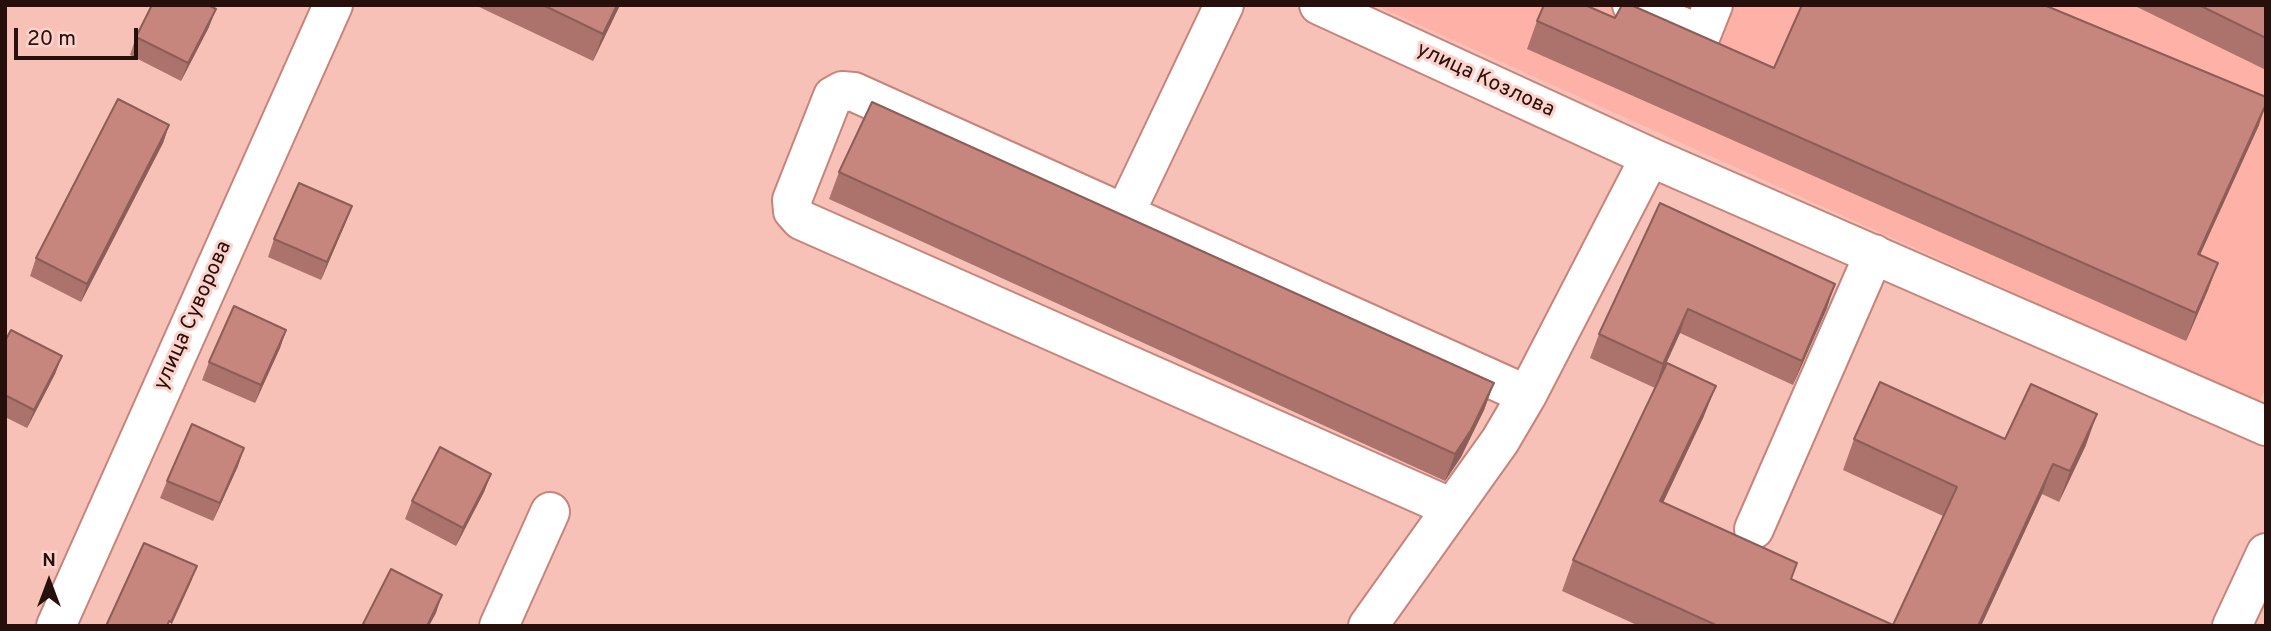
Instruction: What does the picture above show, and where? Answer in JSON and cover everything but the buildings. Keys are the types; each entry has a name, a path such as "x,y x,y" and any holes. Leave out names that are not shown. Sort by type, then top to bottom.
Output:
{"street":[{"name":"улица Суворова","path":"56,626 333,5"},
{"path":"1125,213 1224,5"},
{"name":"улица Козлова","path":"1319,5 1650,157 2266,426"},
{"path":"1632,5 1701,35 1713,5"},
{"path":"1452,508 801,220 793,211 792,200 833,96 842,91 854,92 1527,395"},
{"path":"1368,626 1500,442 1650,157"},
{"path":"1754,529 1874,254"},
{"path":"499,626 550,512"},
{"path":"2232,626 2266,553"}],"shaded area":[{"path":"1375,5 2266,5 2266,387 2259,403"}]}
